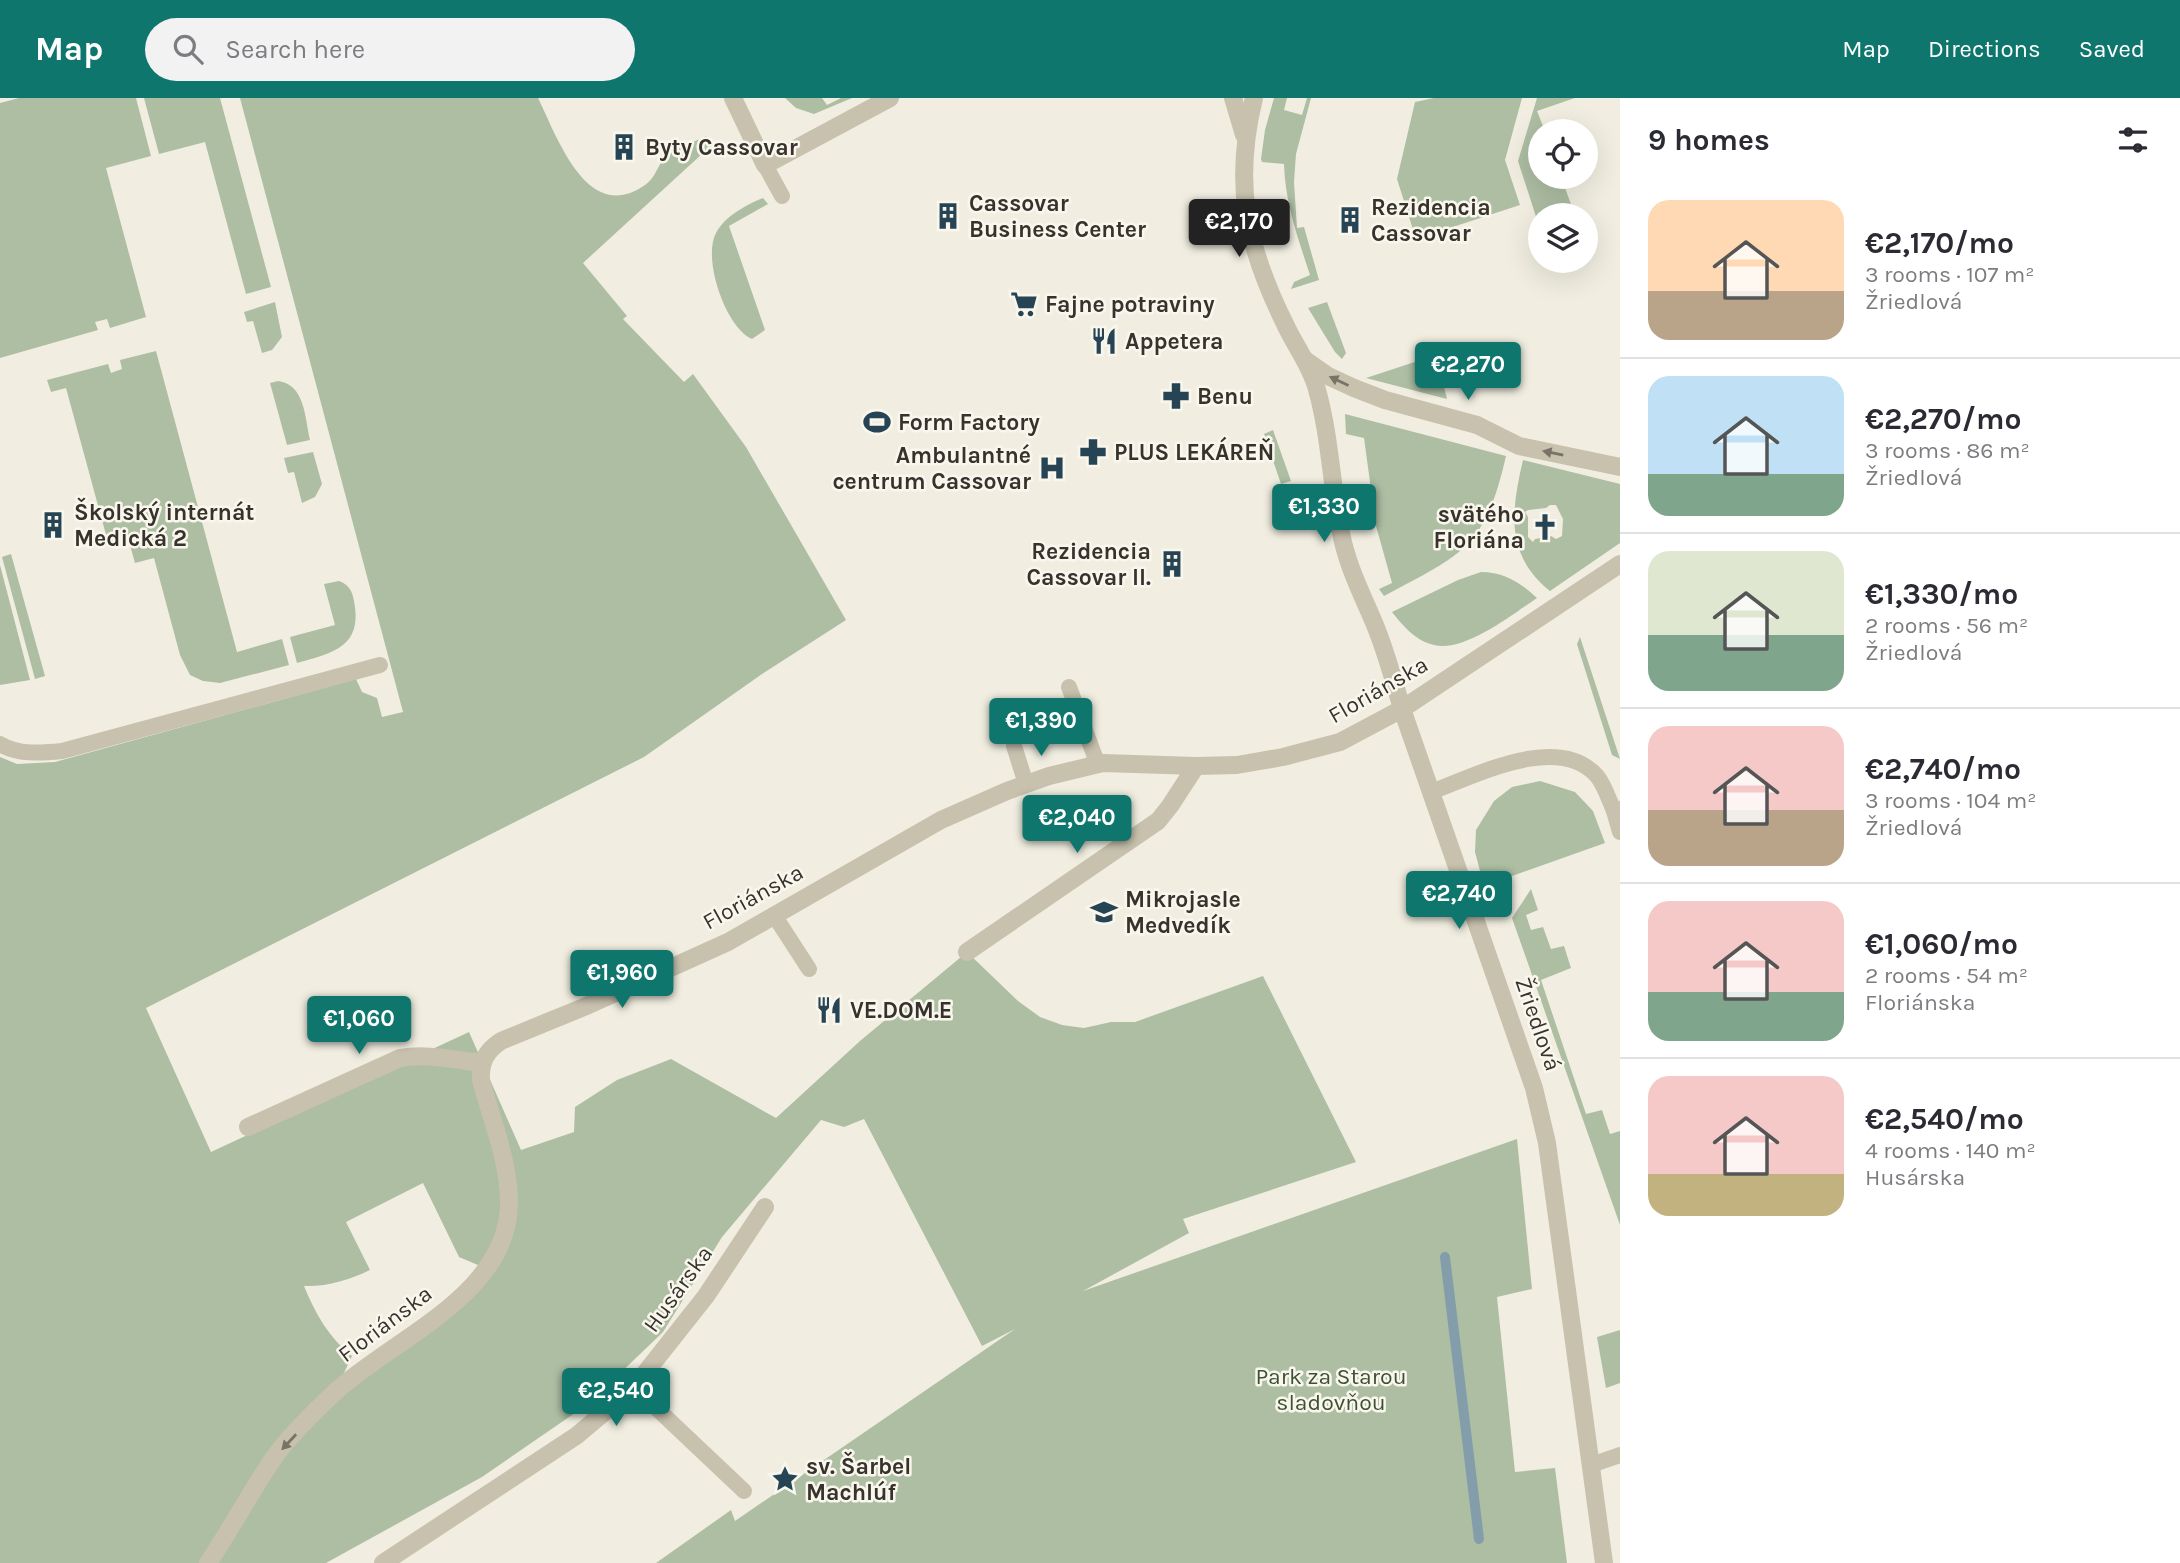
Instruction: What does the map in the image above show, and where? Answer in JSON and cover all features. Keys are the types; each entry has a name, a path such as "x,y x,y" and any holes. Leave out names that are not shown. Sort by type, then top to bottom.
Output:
{"street":[{"path":"733,98 765,165 890,98"},
{"name":"Žriedlová","path":"1233,98 1245,140"},
{"name":"Žriedlová","path":"1254,98 1245,140 1243,190 1251,233 1276,305 1305,360 1322,411 1347,556 1388,658 1402,709 1534,1088 1542,1121 1604,1563"},
{"name":"Žriedlová","path":"1305,360 1328,376 1354,388 1385,400 1478,425 1519,446 1620,467"},
{"name":"Floriánska","path":"208,1563 274,1457 335,1392 455,1302 474,1284 500,1245 508,1217 508,1188 481,1080 482,1063 491,1048 501,1041 728,942 941,820 1026,784 1098,765 1237,765 1321,748 1360,733 1402,709 1620,564"},
{"path":"967,952 1158,821 1196,766"},
{"path":"248,1127 400,1058 424,1056 482,1063"},
{"name":"Husárska","path":"383,1563 576,1436 634,1387 706,1296 765,1207"}],"lane":[{"path":"765,165 782,195"},
{"path":"0,744 36,753 62,751 380,665"},
{"path":"1069,687 1098,765"},
{"path":"1014,746 1026,784"},
{"path":"1432,792 1528,758 1561,758 1588,769 1598,777 1617,810 1620,832"},
{"path":"774,915 809,969"},
{"path":"634,1387 744,1491"},
{"path":"1591,1465 1620,1455"}],"green space":[{"path":"19,98 136,98 151,156 106,168 146,317 110,328 107,319 95,322 98,330 0,358 0,103"},
{"path":"144,98 220,98 271,287 246,294 205,142 159,154"},
{"name":"Park za Starou sladovňou","path":"240,98 538,98 565,153 577,171 591,186 606,194 625,195 645,185 666,156 706,136 714,143 583,263 627,316 623,319 684,382 693,374 746,447 846,620 762,674 644,757 146,1008 211,1152 469,1032 521,1150 574,1132 575,1107 617,1080 671,1059 776,1118 860,1041 967,952 1018,1001 1040,1017 1062,1025 1084,1028 1111,1022 1135,1022 1263,976 1356,1162 1183,1219 1189,1233 1083,1291 1517,1139 1532,1289 1497,1297 1515,1472 1555,1468 1567,1563 656,1563 731,1510 735,1521 1015,1329 982,1346 864,1119 844,1127 821,1120 722,1237 663,1332 588,1404 482,1477 326,1563 0,1563 0,757 17,764 55,762 356,679 362,692 377,698 382,717 403,712","holes":["423,1183 459,1257 485,1268 336,1390 352,1356 336,1341 324,1324 304,1286 337,1282 370,1270 346,1222"]},
{"path":"785,98 822,98 827,105 841,98 852,98 814,114 796,108"},
{"path":"1274,98 1287,98 1284,110 1302,115 1307,98 1311,98 1296,154 1294,182 1297,228 1304,227 1319,280 1291,289 1294,282 1310,275 1290,207 1284,164 1262,162 1261,159 1265,130"},
{"path":"1434,98 1522,98 1505,160 1520,205 1416,239 1397,179 1415,102"},
{"path":"1537,98 1575,98 1537,111 1540,119 1531,119"},
{"path":"1528,128 1528,189 1565,189 1571,203 1532,203 1518,161"},
{"path":"763,198 768,204 729,226 765,330 752,339 742,332 725,307 714,275 712,245 716,233 730,216"},
{"path":"275,302 282,337 272,350 262,353 253,321 247,322 244,312"},
{"path":"1327,302 1346,353 1342,359 1308,308"},
{"path":"156,351 237,652 282,639 289,665 220,683 203,681 190,675 180,655 154,558 135,563 128,538 108,542 66,388 51,392 47,380 108,364 111,373 122,369 120,360"},
{"path":"1436,355 1447,399 1366,378"},
{"path":"270,383 287,383 299,395 310,440 287,445"},
{"path":"1345,414 1506,456 1489,511 1467,545 1452,558 1384,596 1379,589 1392,583 1376,526 1364,438 1346,434"},
{"path":"1273,430 1291,481 1281,484 1264,434"},
{"path":"313,452 322,484 315,497 302,503 294,472 288,473 284,458"},
{"path":"1523,460 1620,484 1620,543 1550,591 1525,563 1515,531 1514,514","holes":["1556,505 1563,519 1562,536 1556,539 1551,536 1535,539 1533,542 1528,537 1528,517 1525,512"]},
{"path":"11,554 45,676 35,679 2,557"},
{"path":"0,565 30,680 0,685"},
{"path":"1481,572 1512,579 1537,598 1473,638 1446,646 1421,640 1405,628 1392,612 1458,580"},
{"path":"339,581 350,588 352,594 356,616 354,629 342,646 322,656 297,663 290,637 335,625 324,584"},
{"path":"1580,637 1620,759 1612,755 1577,644"},
{"path":"1540,781 1575,792 1593,811 1605,843 1484,886 1475,852 1476,830 1494,801 1512,787"},
{"path":"1531,889 1538,910 1526,915 1531,930 1543,927 1551,949 1564,946 1571,968 1541,980 1586,1114 1602,1110 1610,1134 1620,1131 1620,1225 1512,918"},
{"path":"1620,1330 1620,1383 1606,1388 1597,1337"}],"waterway":[{"path":"1445,1257 1479,1539"}],"place":[{"name":"Byty Cassovar","path":"624,147"},
{"name":"Cassovar Business Center","path":"948,216"},
{"name":"Rezidencia Cassovar","path":"1350,220"},
{"name":"Fajne potraviny","path":"1024,304"},
{"name":"Appetera","path":"1104,341"},
{"name":"Benu","path":"1176,396"},
{"name":"Form Factory","path":"877,422"},
{"name":"PLUS LEKÁREŇ","path":"1093,452"},
{"name":"Ambulantné centrum Cassovar","path":"1052,468"},
{"name":"Školský internát Medická 2","path":"53,525"},
{"name":"svätého Floriána","path":"1545,527"},
{"name":"Rezidencia Cassovar II.","path":"1172,564"},
{"name":"Mikrojasle Medvedík","path":"1104,912"},
{"name":"VE.DOM.E","path":"829,1010"},
{"name":"sv. Šarbel Machlúf","path":"785,1479"}]}
